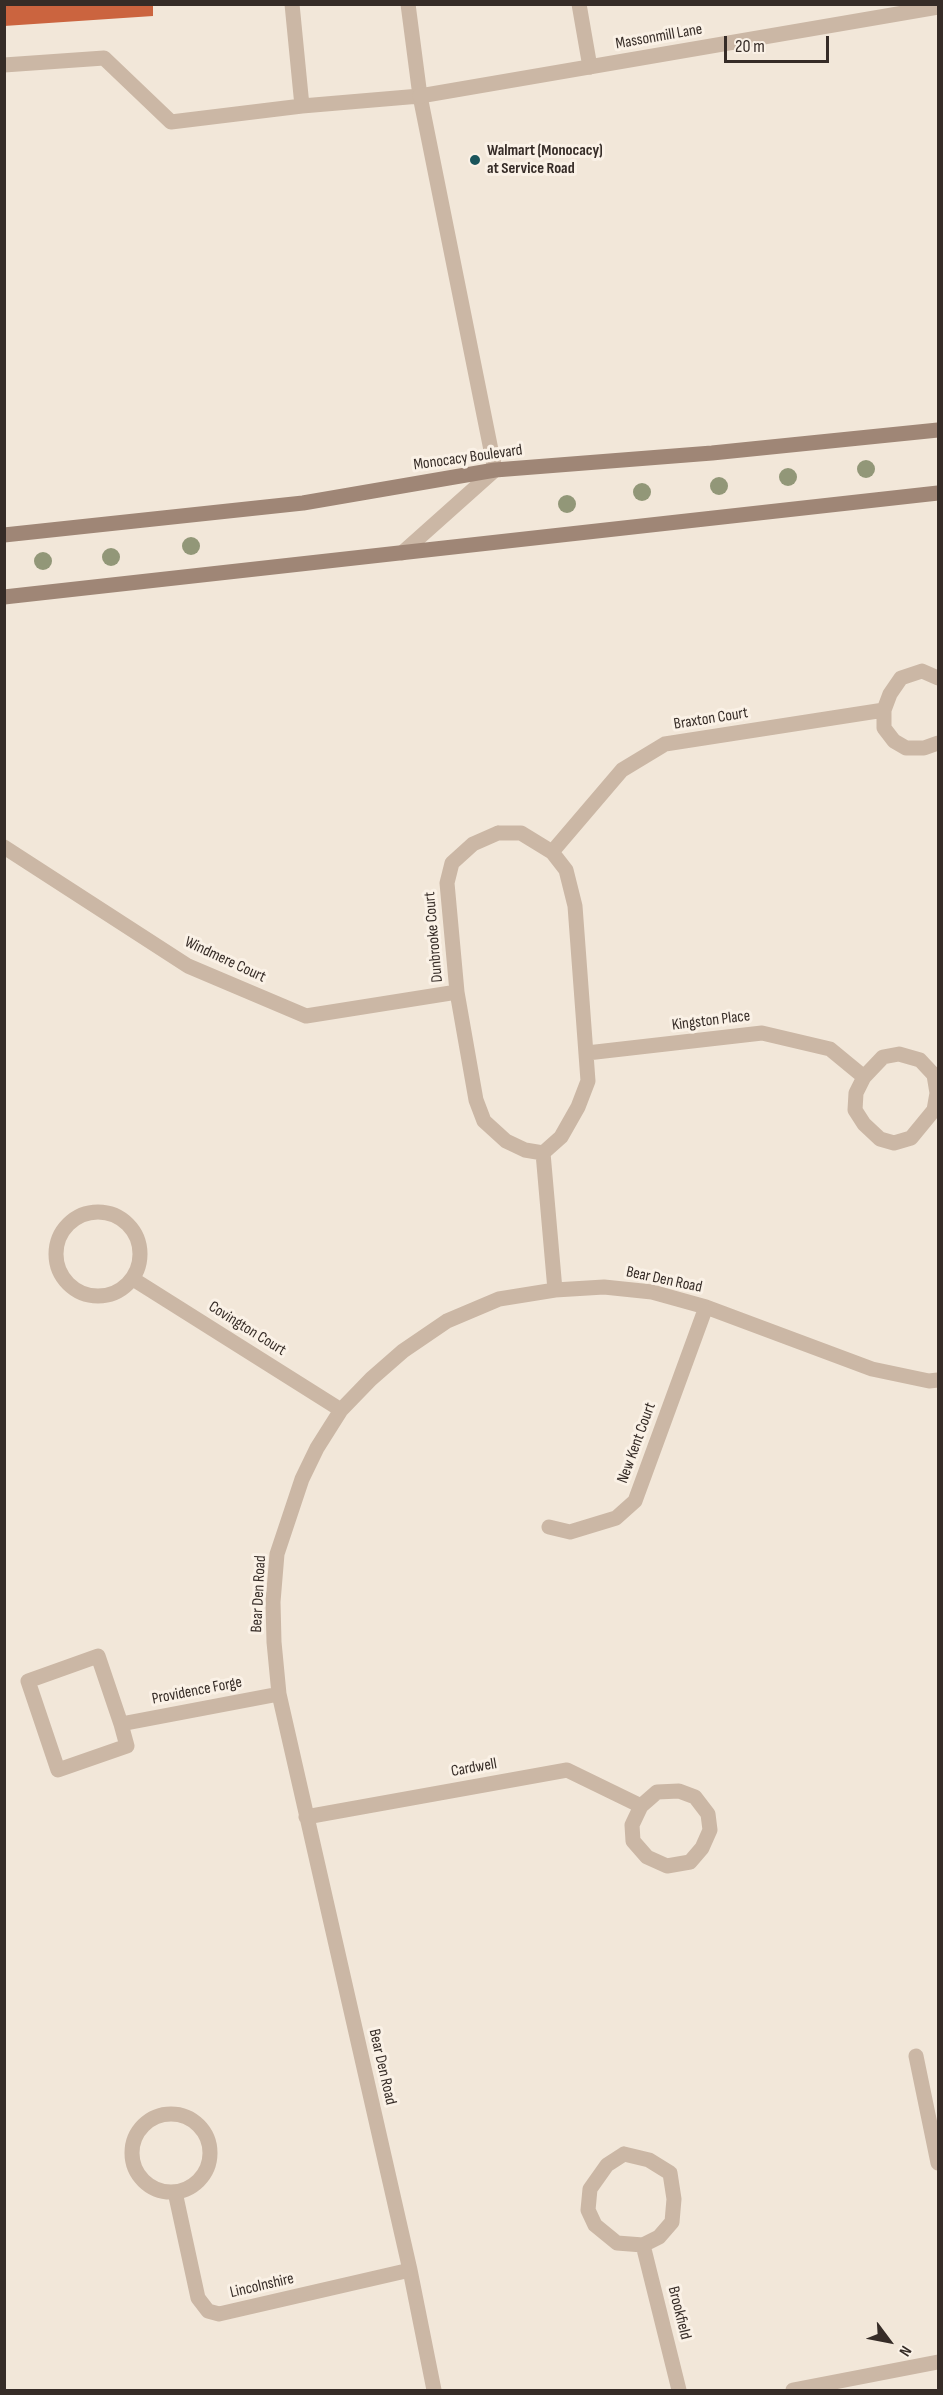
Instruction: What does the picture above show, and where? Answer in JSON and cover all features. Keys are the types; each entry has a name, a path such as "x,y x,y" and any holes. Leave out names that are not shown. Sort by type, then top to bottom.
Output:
{"main road":[{"name":"Monocacy Boulevard","path":"4,535 303,503 495,470 712,453 939,430"},
{"path":"4,597 939,493"}],"street":[{"path":"292,4 302,106"},
{"path":"402,553 495,470 420,96 408,4"},
{"path":"579,4 590,67"},
{"name":"Massonmill Lane","path":"4,65 104,58 171,123 302,106 420,96 909,8 939,7"},
{"path":"939,678 922,671 901,678 890,694 884,710 884,728 894,741 906,748 924,748 939,743"},
{"name":"Braxton Court","path":"552,852 622,770 665,744 884,710"},
{"name":"Dunbrooke Court","path":"498,833 521,833 552,852 566,870 575,906 588,1081 579,1107 561,1137 543,1153 525,1150 506,1141 484,1121 476,1100 457,992 447,883 452,862 473,844 498,833"},
{"name":"Windmere Court","path":"4,847 188,966 306,1016 457,992"},
{"name":"Kingston Place","path":"587,1053 762,1033 830,1049 864,1077"},
{"path":"898,1054 920,1060 934,1075 937,1092 934,1110 911,1138 894,1143 880,1138 864,1124 855,1110 856,1093 864,1077 883,1058 898,1054"},
{"path":"543,1153 555,1290"},
{"path":"90,1212 106,1213 122,1219 134,1231 140,1247 140,1263 133,1279 121,1290 105,1297 89,1296 73,1290 62,1278 55,1263 56,1246 62,1230 74,1218 90,1212"},
{"name":"Covington Court","path":"133,1279 341,1410"},
{"name":"Bear Den Road","path":"434,2391 410,2270 279,1694 273,1602 277,1554 302,1479 317,1448 341,1410 371,1379 403,1351 447,1321 499,1299 555,1290 614,1288 652,1292 706,1307 872,1369 929,1381 939,1380"},
{"name":"New Kent Court","path":"549,1527 570,1532 582,1529 615,1518 635,1501 706,1307"},
{"path":"98,1656 121,1724 127,1746 58,1770 28,1681 98,1656"},
{"name":"Providence Forge","path":"121,1724 279,1694"},
{"name":"Cardwell","path":"306,1817 567,1770 641,1806"},
{"path":"657,1791 679,1791 695,1797 708,1814 710,1830 702,1848 690,1862 667,1866 647,1857 633,1841 632,1825 641,1806 657,1791"},
{"path":"916,2056 939,2163"},
{"path":"163,2114 176,2114 193,2121 206,2134 210,2146 210,2159 202,2176 188,2189 175,2192 162,2192 149,2186 140,2178 133,2166 131,2152 134,2139 141,2127 151,2119 163,2114"},
{"path":"624,2154 649,2160 670,2173 675,2199 672,2222 659,2237 643,2245 617,2243 595,2226 588,2210 590,2189 607,2165 624,2154"},
{"name":"Lincolnshire","path":"175,2192 198,2298 208,2311 219,2314 410,2270"},
{"name":"Brookfield","path":"643,2245 680,2391"},
{"path":"794,2391 939,2362"}],"building":[{"path":"4,4 153,4 153,16 4,26"}],"place":[{"name":"Walmart (Monocacy) at Service Road","path":"475,160"}]}
